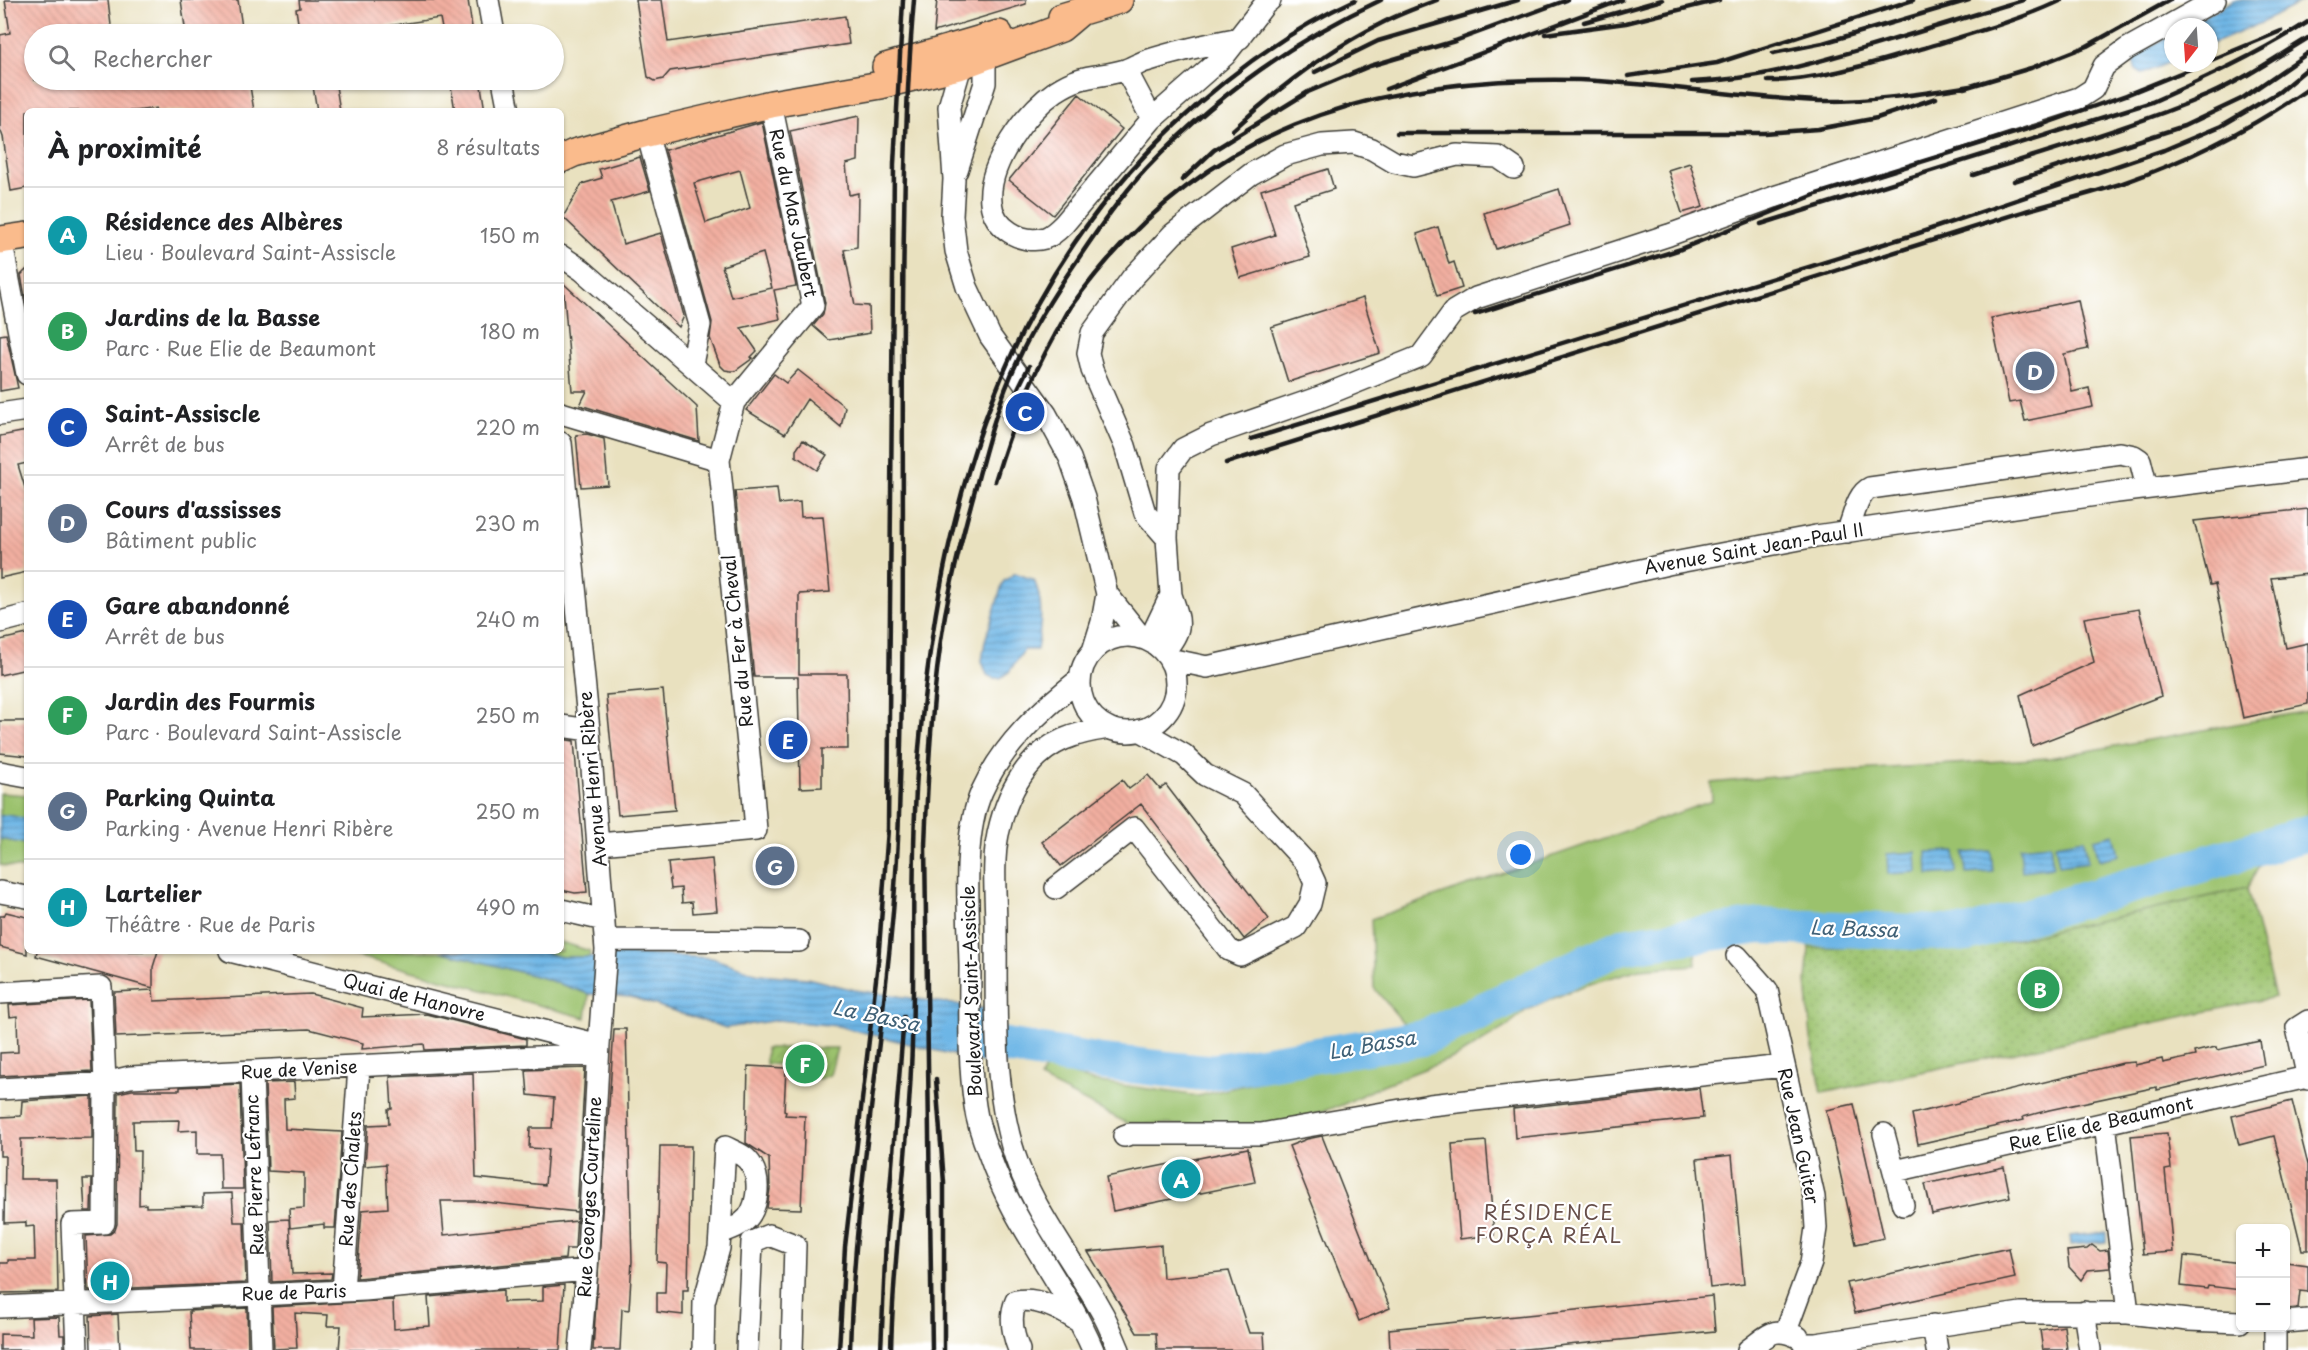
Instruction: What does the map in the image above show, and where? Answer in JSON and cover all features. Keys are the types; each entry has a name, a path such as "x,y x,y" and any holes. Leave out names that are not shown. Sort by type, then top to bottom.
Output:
{"main road":[{"path":"564,158 647,133 771,104 881,85 923,65 976,52 1080,6 1119,0"},
{"path":"923,65 976,52"}],"street":[{"path":"488,0 492,24"},
{"path":"1239,38 1202,45 1143,62 1126,70 1079,78 1055,92 1036,109 1015,134 997,170 991,202 994,214 1002,226 1020,237 1045,238 1055,232 1152,119 1225,55 1239,38 1265,4 1270,0"},
{"path":"1156,647 1177,635 1179,618 1172,595 1167,538 1169,468 1183,449 1211,435 1320,397 1421,356 1454,311 1476,298 2079,98 2093,89 2104,66 2215,0"},
{"path":"949,107 976,52"},
{"path":"954,179 985,83 976,52"},
{"path":"923,65 949,107 954,179 952,216 956,251 967,287 990,336 1046,414 1070,458 1083,498 1107,594 1102,622 1093,651 1084,664 1080,679 1081,694 1087,708 1096,720 1109,728 1124,732 1140,730 1155,724 1207,667"},
{"path":"1126,70 1152,119"},
{"path":"505,90 508,108"},
{"name":"Rue du Mas Jaubert","path":"734,402 813,306 771,104"},
{"path":"647,133 700,326 692,364"},
{"path":"1167,538 1145,513 1125,446 1092,370 1088,353 1092,333 1132,278 1173,234 1251,174 1285,155 1322,145 1354,143 1372,149 1394,162 1413,166 1457,155 1498,157 1514,168"},
{"path":"9,238 24,351"},
{"path":"564,258 582,270 734,402 718,460 564,414"},
{"path":"0,414 24,410"},
{"path":"1847,532 1855,516 1861,494 1870,488 2120,453 2140,460 2147,488"},
{"name":"Rue du Fer à Cheval","path":"599,844 756,830 718,460"},
{"name":"Avenue Saint Jean-Paul II","path":"1156,647 1207,667 1668,564 1847,532 2147,488 2308,469"},
{"name":"Avenue Henri Ribère","path":"564,491 589,730 606,936 598,1050"},
{"path":"1107,594 1156,647 1175,673 1176,689 1169,708 1184,755"},
{"path":"0,622 24,616"},
{"path":"1093,651 1116,638 1129,636 1156,647"},
{"name":"Boulevard Saint-Assiscle","path":"1080,679 1041,711 1023,730 1004,754 981,793 974,818 969,860 970,978 975,1109 989,1155 1021,1225 1082,1323 1093,1350"},
{"path":"564,726 589,730"},
{"name":"Boulevard Saint-Assiscle","path":"1109,728 1078,732 1058,740 1027,767 1010,798 998,836 996,856 997,977 999,1075 1007,1131 1020,1168 1064,1251 1101,1310 1119,1350"},
{"path":"1056,888 1134,828 1229,950 1240,955 1296,927 1310,904 1316,883 1306,862 1243,794 1205,775 1184,755 1140,730"},
{"path":"0,772 24,776"},
{"path":"0,892 24,896"},
{"path":"564,911 606,936 799,942"},
{"name":"Quai de Hanovre","path":"241,954 598,1050"},
{"name":"Rue Jean Guiter","path":"1737,957 1767,990 1814,1197 1816,1228 1811,1263 1786,1331"},
{"path":"0,993 101,987 105,1083 104,1223 72,1224 77,1350"},
{"path":"2308,1021 2297,1028 2308,1078"},
{"name":"Rue de Venise","path":"0,1089 105,1083 130,1077 359,1066 598,1050"},
{"name":"Rue Georges Courteline","path":"580,1350 587,1270 598,1050"},
{"name":"Rue des Chalets","path":"343,1291 359,1066"},
{"path":"1124,1136 1130,1134 1261,1134 1430,1105 1783,1066"},
{"name":"Rue Pierre Lefranc","path":"252,1072 261,1350"},
{"name":"Rue Elie de Beaumont","path":"1895,1171 2308,1078"},
{"path":"2105,1123 2128,1313"},
{"path":"1884,1134 1903,1205"},
{"path":"703,1350 704,1302 719,1248 720,1233"},
{"path":"747,1350 752,1242 769,1235 795,1245 792,1350"},
{"name":"Rue de Paris","path":"0,1307 343,1291 587,1270"},
{"path":"1019,1350 1013,1336 1012,1309 1016,1301 1026,1299 1059,1308 1082,1323"},
{"path":"2085,1312 2090,1350"},
{"path":"1748,1350 1772,1332 1786,1331 1798,1337 1804,1347 2020,1313 2128,1313 2188,1320 2236,1322"},
{"path":"2290,1322 2308,1320"},
{"path":"1933,1325 1936,1350"},
{"path":"2275,1332 2275,1350"}],"green space":[{"path":"2308,711 2308,828 2275,838 2247,888 2004,942 1809,948 1790,914 1752,916 1693,926 1696,965 1639,969 1577,988 1525,1011 1506,1027 1458,1056 1380,1086 1342,1105 1258,1128 1127,1123 1040,1079 1046,1065 1092,1081 1198,1096 1421,1044 1374,988 1371,919 1712,801 1711,783 1825,772 2049,758"},
{"path":"0,793 24,795 24,819 0,816"},
{"path":"0,839 24,843 24,869 0,865"},
{"path":"2247,888 2275,997 1822,1093 1811,1038 1806,981 1809,948 2004,942"},
{"path":"564,943 590,951 589,957 561,957 550,954 564,954"},
{"path":"349,954 451,954 543,978 589,994 586,1018"},
{"path":"766,1048 837,1048 830,1075 818,1079 788,1065 766,1064"}],"water":[{"path":"2234,0 2305,0 2261,23 2218,41 2218,18 2201,18"},
{"path":"2164,39 2164,65 2142,74 2136,70 2133,62 2135,55"},
{"path":"1015,573 1034,580 1037,588 1041,614 1037,650 1024,650 1009,672 1000,678 993,678 987,675 982,661 985,641 1003,582"},
{"path":"0,816 24,818 24,843 0,839"},
{"path":"2114,834 2119,855 2099,860 2094,839"},
{"path":"2084,839 2088,862 2059,866 2055,844"},
{"path":"2050,844 2053,867 2022,871 2020,847"},
{"path":"1955,851 1956,873 1928,875 1927,852"},
{"path":"1991,851 1993,872 1966,874 1964,853"},
{"path":"1916,852 1917,872 1888,874 1887,854"},
{"path":"621,953 712,958 759,974 807,978 855,990 994,1010 998,1066 838,1026 778,1020 726,1028 631,997 589,994 543,978 451,954 550,954 561,957 589,957"},
{"path":"2107,1232 2107,1242 2071,1245 2070,1236"}],"building":[{"path":"5,0 108,0 111,24 24,24 24,90 251,90 254,108 24,108 24,189 11,191 0,129 0,35 10,33"},
{"path":"181,0 238,0 242,24 185,24"},
{"path":"299,0 468,0 472,24 441,24 440,18 401,24 298,24 296,9 300,8"},
{"path":"636,0 662,0 668,42 845,16 849,44 670,71 663,79 655,81 648,77"},
{"path":"937,0 1026,0 1026,4 934,32"},
{"path":"314,90 337,90 340,108 317,108"},
{"path":"452,90 482,90 485,108 455,108"},
{"path":"1079,94 1122,129 1053,215 1009,180"},
{"path":"859,116 858,161 846,164 849,195 858,193 857,247 844,250 855,305 869,306 870,333 829,340 813,326 823,314 825,303 790,131"},
{"path":"762,122 796,286 774,290 780,319 741,328 757,351 751,357 753,358 735,371 725,370 720,365 710,338 712,322 665,150","holes":["740,170 750,208 706,223 694,183","763,253 772,288 731,297 722,266"]},
{"path":"640,157 650,191 611,202 623,244 661,233 684,316 679,327 564,218 582,184 602,178 599,169"},
{"path":"1690,163 1703,207 1682,213 1668,170"},
{"path":"1328,169 1334,189 1293,202 1310,257 1240,278 1231,249 1275,235 1261,190"},
{"path":"1559,189 1570,225 1496,249 1484,213"},
{"path":"1438,227 1449,264 1454,262 1462,288 1437,296 1417,234"},
{"path":"24,272 24,291 21,275"},
{"path":"564,284 697,407 699,441 580,405 587,391 572,391"},
{"path":"1363,298 1380,353 1288,382 1271,327"},
{"path":"2078,300 2088,349 2064,354 2072,392 2089,388 2093,407 2025,421 2020,401 2009,403 1991,318"},
{"path":"6,334 18,388 0,391 0,335"},
{"path":"798,370 845,407 841,427 807,399 785,434 746,410 774,374 786,383"},
{"path":"24,432 24,464 18,465 24,484 24,573 0,578 0,436"},
{"path":"587,434 604,439 608,485 581,487 576,435"},
{"path":"803,440 827,455 817,470 796,456 796,450"},
{"path":"777,488 779,504 800,502 801,517 823,516 830,592 799,594 799,674 847,674 848,749 822,749 822,787 800,788 798,677 754,677 735,491"},
{"path":"2308,509 2308,574 2271,578 2286,648 2308,643 2308,704 2243,718 2215,584 2210,585 2194,521"},
{"path":"2139,609 2161,696 2032,746 2020,695 2094,662 2084,618"},
{"path":"24,635 24,670 0,675 0,640"},
{"path":"663,690 675,810 618,815 606,695"},
{"path":"0,721 24,721 24,756 0,753"},
{"path":"564,739 574,741 587,892 564,891"},
{"path":"1148,775 1160,789 1166,785 1269,919 1244,939 1141,804 1061,866 1042,842 1122,780 1129,789"},
{"path":"712,859 717,911 693,913 692,902 682,903 681,888 671,889 668,863"},
{"path":"6,912 24,916 24,953 0,947 0,916 4,916"},
{"path":"36,954 157,954 153,967 153,988 36,956"},
{"path":"153,990 154,1001 311,994 363,1008 362,1017 427,1014 526,1039 526,1045 425,1050 424,1044 362,1049 363,1043 309,1029 116,1037 114,992"},
{"path":"89,1000 92,1071 0,1076 0,1053 18,1052 17,1016 10,1017 9,1005"},
{"path":"614,1029 626,1029 632,1261 629,1310 622,1309 620,1350 593,1350"},
{"path":"2260,1041 2264,1065 2157,1090 2157,1087 2049,1110 2023,1117 2024,1120 1918,1144 1912,1114 2123,1063 2135,1062 2135,1065 2162,1059 2163,1063 2195,1056 2194,1052 2216,1047 2217,1050"},
{"path":"748,1066 786,1068 785,1115 805,1116 801,1209 767,1208 770,1189 769,1158 746,1143"},
{"path":"585,1068 577,1213 476,1201 441,1201 444,1235 577,1221 575,1249 566,1249 565,1259 357,1278 362,1210 388,1208 386,1164 365,1166 368,1125 389,1124 388,1109 392,1109 390,1077 473,1073 476,1178 545,1185 548,1149 529,1148 530,1128 552,1128 554,1098 528,1095 526,1070"},
{"path":"294,1082 295,1098 284,1099 285,1129 342,1132 335,1228 324,1228 324,1224 290,1228 289,1209 304,1208 304,1173 268,1171 265,1083"},
{"path":"240,1084 243,1189 221,1189 220,1154 197,1154 197,1130 178,1131 179,1120 133,1121 134,1151 140,1151 139,1205 146,1204 146,1207 203,1206 203,1194 232,1193 234,1222 244,1222 246,1283 88,1290 86,1236 110,1234 115,1230 117,1224 118,1093 132,1090 180,1090 180,1087"},
{"path":"1699,1088 1703,1118 1515,1138 1513,1109"},
{"path":"92,1096 92,1138 21,1139 20,1179 56,1179 58,1292 0,1293 0,1263 8,1263 8,1260 35,1260 34,1226 26,1227 26,1222 4,1223 5,1156 0,1156 0,1117 21,1116 22,1101"},
{"path":"2292,1101 2308,1165 2308,1250 2302,1250 2274,1136 2239,1145 2232,1116"},
{"path":"1854,1104 1884,1238 1856,1244 1826,1110"},
{"path":"2167,1133 2171,1169 2165,1170 2173,1252 2143,1254 2131,1136"},
{"path":"1322,1136 1390,1308 1359,1321 1289,1146"},
{"path":"1486,1141 1494,1235 1460,1239 1452,1144"},
{"path":"660,1146 691,1146 688,1290 683,1290 683,1315 657,1312 657,1293 665,1293 666,1263 657,1262"},
{"path":"1248,1148 1255,1182 1113,1211 1106,1177"},
{"path":"1732,1155 1744,1284 1710,1288 1697,1159"},
{"path":"2004,1167 2010,1197 1932,1214 1925,1184"},
{"path":"83,1179 92,1179 91,1211 85,1211"},
{"path":"289,1219 292,1274 332,1273 331,1279 272,1282 270,1220"},
{"path":"1161,1245 1163,1278 1229,1271 1249,1333 1264,1333 1265,1350 1157,1350 1156,1333 1137,1333 1088,1252"},
{"path":"2092,1245 2100,1251 2108,1250 2110,1268 2088,1270 2081,1280 2069,1267 2067,1251 2087,1249"},
{"path":"2009,1248 2015,1278 1855,1313 1847,1283"},
{"path":"2184,1256 2236,1262 2236,1289 2181,1286"},
{"path":"2290,1263 2308,1265 2308,1292 2300,1291 2298,1308 2290,1309"},
{"path":"564,1285 560,1350 339,1350 341,1326 327,1326 328,1315 295,1313 297,1348 274,1349 272,1307 393,1300 394,1329 430,1326 428,1297 503,1290 503,1302 543,1301 543,1287"},
{"path":"1712,1296 1715,1331 1515,1350 1390,1350 1389,1329"},
{"path":"247,1308 248,1350 191,1350 189,1311"},
{"path":"118,1314 120,1350 91,1350 90,1316"},
{"path":"59,1317 60,1335 64,1335 64,1350 0,1350 0,1334 32,1335 31,1318"},
{"path":"2064,1326 2067,1350 2043,1350 2040,1330"}],"waterway":[{"name":"La Bassa","path":"959,1035 1000,1045 1102,1062 1204,1073 1423,1038 1622,946 1760,926 1968,934 2308,833"}],"railway":[{"path":"839,1350 845,1247 878,962 888,829 894,164 903,0"},
{"path":"850,1350 859,1216 890,949 899,815 903,624 905,191 914,0"},
{"path":"891,1350 894,1280 911,1069 915,810 926,682 939,593 958,507 984,423 1017,343 1059,266 1112,193 1175,125 1237,72 1306,25 1355,0"},
{"path":"932,1350 925,845 931,730 948,599 967,518 999,406 1018,360 1046,308 1102,224 1146,169 1199,118 1256,73 1317,34 1381,0"},
{"path":"1233,130 1285,85 1342,45 1389,20 1437,0"},
{"path":"1315,72 1378,41 1518,0"},
{"path":"1182,180 1214,150 1308,92 1370,66 1455,41 1567,0"},
{"path":"1386,89 1622,0"},
{"path":"1584,22 1662,0"},
{"path":"1545,34 1626,23 1719,0"},
{"path":"1628,76 1717,63 1913,0"},
{"path":"1773,53 1823,43 1969,0"},
{"path":"1692,82 1743,77 1818,62 2023,0"},
{"path":"1768,81 1807,78 1867,65 1994,27 2062,0"},
{"path":"1964,88 2031,68 2087,46 2170,0"},
{"path":"1761,224 2152,102 2232,65 2308,22"},
{"path":"2218,57 2281,31"},
{"path":"1973,175 2179,107 2246,76 2308,38"},
{"path":"2014,181 2184,126 2241,99 2308,53"},
{"path":"1251,439 1916,234 2164,150 2221,126 2279,92 2308,68"},
{"path":"1475,314 1681,249 1817,194 2044,124 2183,72"},
{"path":"995,481 1021,406 1045,353 1072,305 1122,245 1175,195 1233,155 1295,125 1360,103 1429,88 1502,81 1579,80 1819,101 1876,99 1970,86"},
{"path":"1226,463 2016,214 2123,183 2219,142 2265,117 2308,89"},
{"path":"1397,133 1764,133 1818,129 1877,118 1936,98"},
{"path":"1004,417 1029,366"},
{"path":"881,1350 886,1239 904,1017"},
{"path":"936,1079 944,1183 944,1350"}],"place":[{"name":"Cours d'assisses","path":"2035,371"},
{"name":"Saint-Assiscle","path":"1025,412"},
{"name":"Gare abandonné","path":"788,740"},
{"name":"Parking Quinta","path":"775,866"},
{"name":"Jardins de la Basse","path":"2040,989"},
{"name":"Jardin des Fourmis","path":"805,1064"},
{"name":"Résidence des Albères","path":"1181,1179"},
{"name":"Lartelier","path":"110,1281"}],"district":[{"name":"RÉSIDENCE FORÇA RÉAL","path":"1549,1224"}]}
